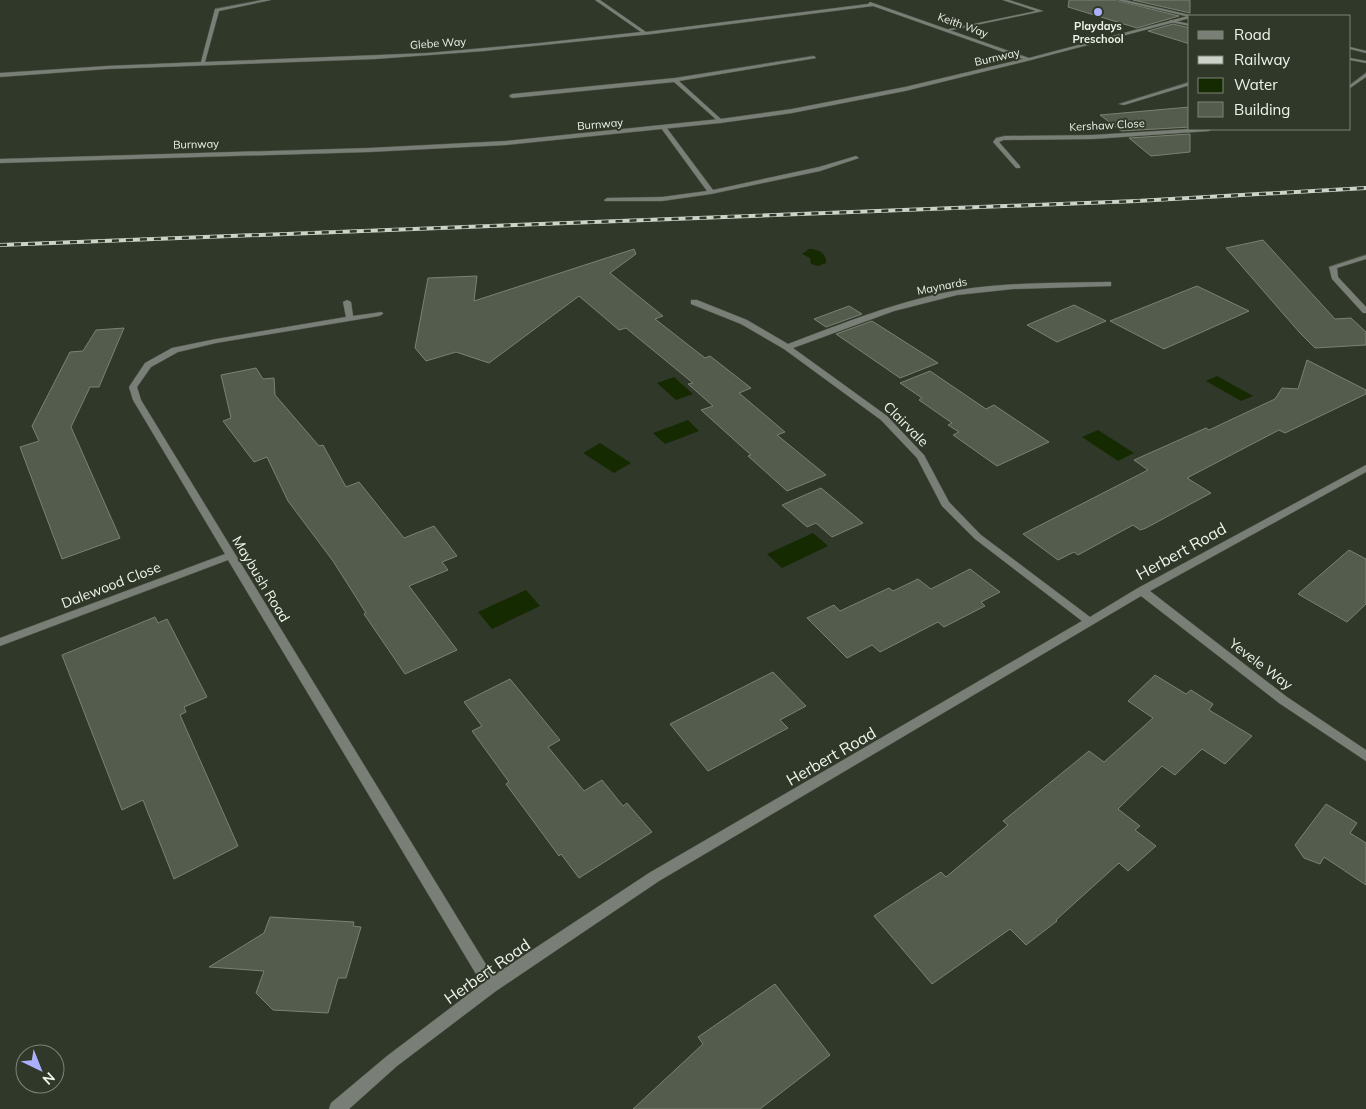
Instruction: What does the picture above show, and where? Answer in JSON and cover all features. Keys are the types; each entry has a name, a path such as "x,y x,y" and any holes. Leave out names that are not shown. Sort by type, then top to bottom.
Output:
{"street":[{"path":"202,62 217,10 269,0"},
{"path":"597,0 645,33"},
{"name":"Keith Way","path":"862,0 1029,60"},
{"path":"947,30 1041,11 1005,0"},
{"path":"1119,0 1188,15"},
{"name":"Glebe Way","path":"0,75 48,70 425,54 523,47 876,4"},
{"name":"Burnway","path":"0,161 369,150 497,143 720,122 792,111 905,89 1029,60 1188,17"},
{"path":"1172,21 1188,25"},
{"path":"1351,48 1365,51"},
{"path":"512,96 675,80 814,58"},
{"path":"1351,59 1366,62"},
{"path":"1351,86 1366,75"},
{"path":"675,80 720,122"},
{"path":"1122,104 1188,83"},
{"path":"664,128 711,192"},
{"name":"Kershaw Close","path":"1018,167 996,142 998,139 1093,137 1194,130"},
{"path":"607,200 662,199 711,192 820,169 856,158"},
{"path":"1366,257 1333,266 1335,277 1366,311"},
{"name":"Maynards","path":"787,347 864,318 957,292 1032,286 1108,284"},
{"path":"347,302 350,319"},
{"name":"Clairvale","path":"694,302 744,322 787,347 884,418 921,457 945,504 978,537 1090,622"},
{"name":"Maybush Road","path":"379,314 216,341 175,350 148,365 133,387 137,400 491,986"},
{"name":"Herbert Road","path":"336,1109 392,1061 491,986 654,877 1142,591 1366,468"},
{"name":"Dalewood Close","path":"0,642 231,555"},
{"name":"Yevele Way","path":"1142,591 1283,700 1366,756"}],"water":[{"path":"809,249 821,252 825,257 826,263 818,266 811,264 810,258 802,254"},
{"path":"1217,376 1253,396 1241,401 1206,381"},
{"path":"674,377 693,394 676,400 657,383"},
{"path":"688,420 699,431 665,444 653,433"},
{"path":"1098,430 1134,453 1118,461 1082,437"},
{"path":"600,443 631,463 614,473 583,453"},
{"path":"813,533 828,546 782,568 767,554"},
{"path":"526,590 540,606 492,629 478,612"}],"building":[{"path":"1069,0 1115,0 1179,16 1137,28 1068,7"},
{"path":"1133,0 1190,0 1190,13"},
{"path":"1173,24 1188,28 1188,43 1148,31"},
{"path":"1188,107 1188,127 1121,131 1100,115"},
{"path":"1190,134 1190,152 1151,156 1129,138"},
{"path":"1263,240 1335,319 1351,318 1366,332 1366,345 1315,348 1300,333 1226,248"},
{"path":"634,249 636,254 610,273 663,316 655,319 705,358 710,356 751,388 739,393 785,432 777,435 826,475 787,491 748,456 751,455 701,410 713,406 688,384 693,383 626,328 619,330 579,296 489,363 456,352 426,361 415,348 428,278 477,276 474,301"},
{"path":"1197,286 1249,311 1164,349 1110,321"},
{"path":"1074,305 1106,321 1057,342 1027,325"},
{"path":"849,306 862,314 826,327 814,319"},
{"path":"872,321 938,363 900,378 836,334"},
{"path":"124,328 99,387 90,387 71,427 120,538 62,559 20,447 39,441 32,426 70,352 83,351 96,330"},
{"path":"1307,360 1366,390 1366,394 1285,433 1279,430 1187,478 1211,493 1146,528 1140,530 1133,525 1078,555 1074,552 1058,560 1023,534 1148,470 1134,460 1206,428 1209,430 1275,399 1282,388 1298,389"},
{"path":"256,368 263,379 274,378 275,395 319,446 323,445 346,487 359,482 404,538 434,526 457,556 442,562 448,570 409,586 457,650 405,674 364,614 366,613 333,561 288,501 267,457 254,462 223,421 231,418 221,375"},
{"path":"930,371 986,409 994,405 1049,442 997,466 953,435 959,432 948,425 952,423 919,400 922,398 900,383"},
{"path":"821,488 863,523 832,537 816,523 807,527 782,505"},
{"path":"1349,550 1366,559 1366,604 1347,622 1298,594"},
{"path":"970,569 1000,592 981,602 985,606 944,627 938,622 880,652 872,645 847,658 807,618 834,605 840,611 889,588 893,591 918,579 931,589"},
{"path":"155,617 158,623 167,619 207,697 184,707 186,712 180,715 238,846 174,879 143,800 122,810 62,655"},
{"path":"773,672 806,706 780,720 788,728 708,771 670,724"},
{"path":"1155,675 1186,694 1191,690 1213,704 1209,710 1252,736 1225,764 1202,749 1175,775 1162,766 1118,809 1140,826 1135,830 1156,846 1128,871 1119,863 1057,921 1026,945 1010,929 932,984 874,916 941,872 946,877 1008,825 1003,821 1089,751 1104,762 1153,718 1128,701"},
{"path":"510,679 560,740 548,747 584,791 602,780 623,806 627,803 652,832 579,878 561,854 559,856 506,784 509,782 472,731 482,726 464,702"},
{"path":"1326,804 1357,823 1350,833 1366,843 1366,885 1324,857 1320,864 1304,858 1295,845"},
{"path":"270,917 354,922 353,926 361,927 346,978 338,978 328,1013 273,1010 256,993 264,971 209,967 264,933"},
{"path":"775,984 830,1055 760,1109 633,1109 703,1044 698,1037"}],"railway":[{"path":"0,245 1137,201 1366,188"}],"place":[{"name":"Playdays Preschool","path":"1098,12"}]}
